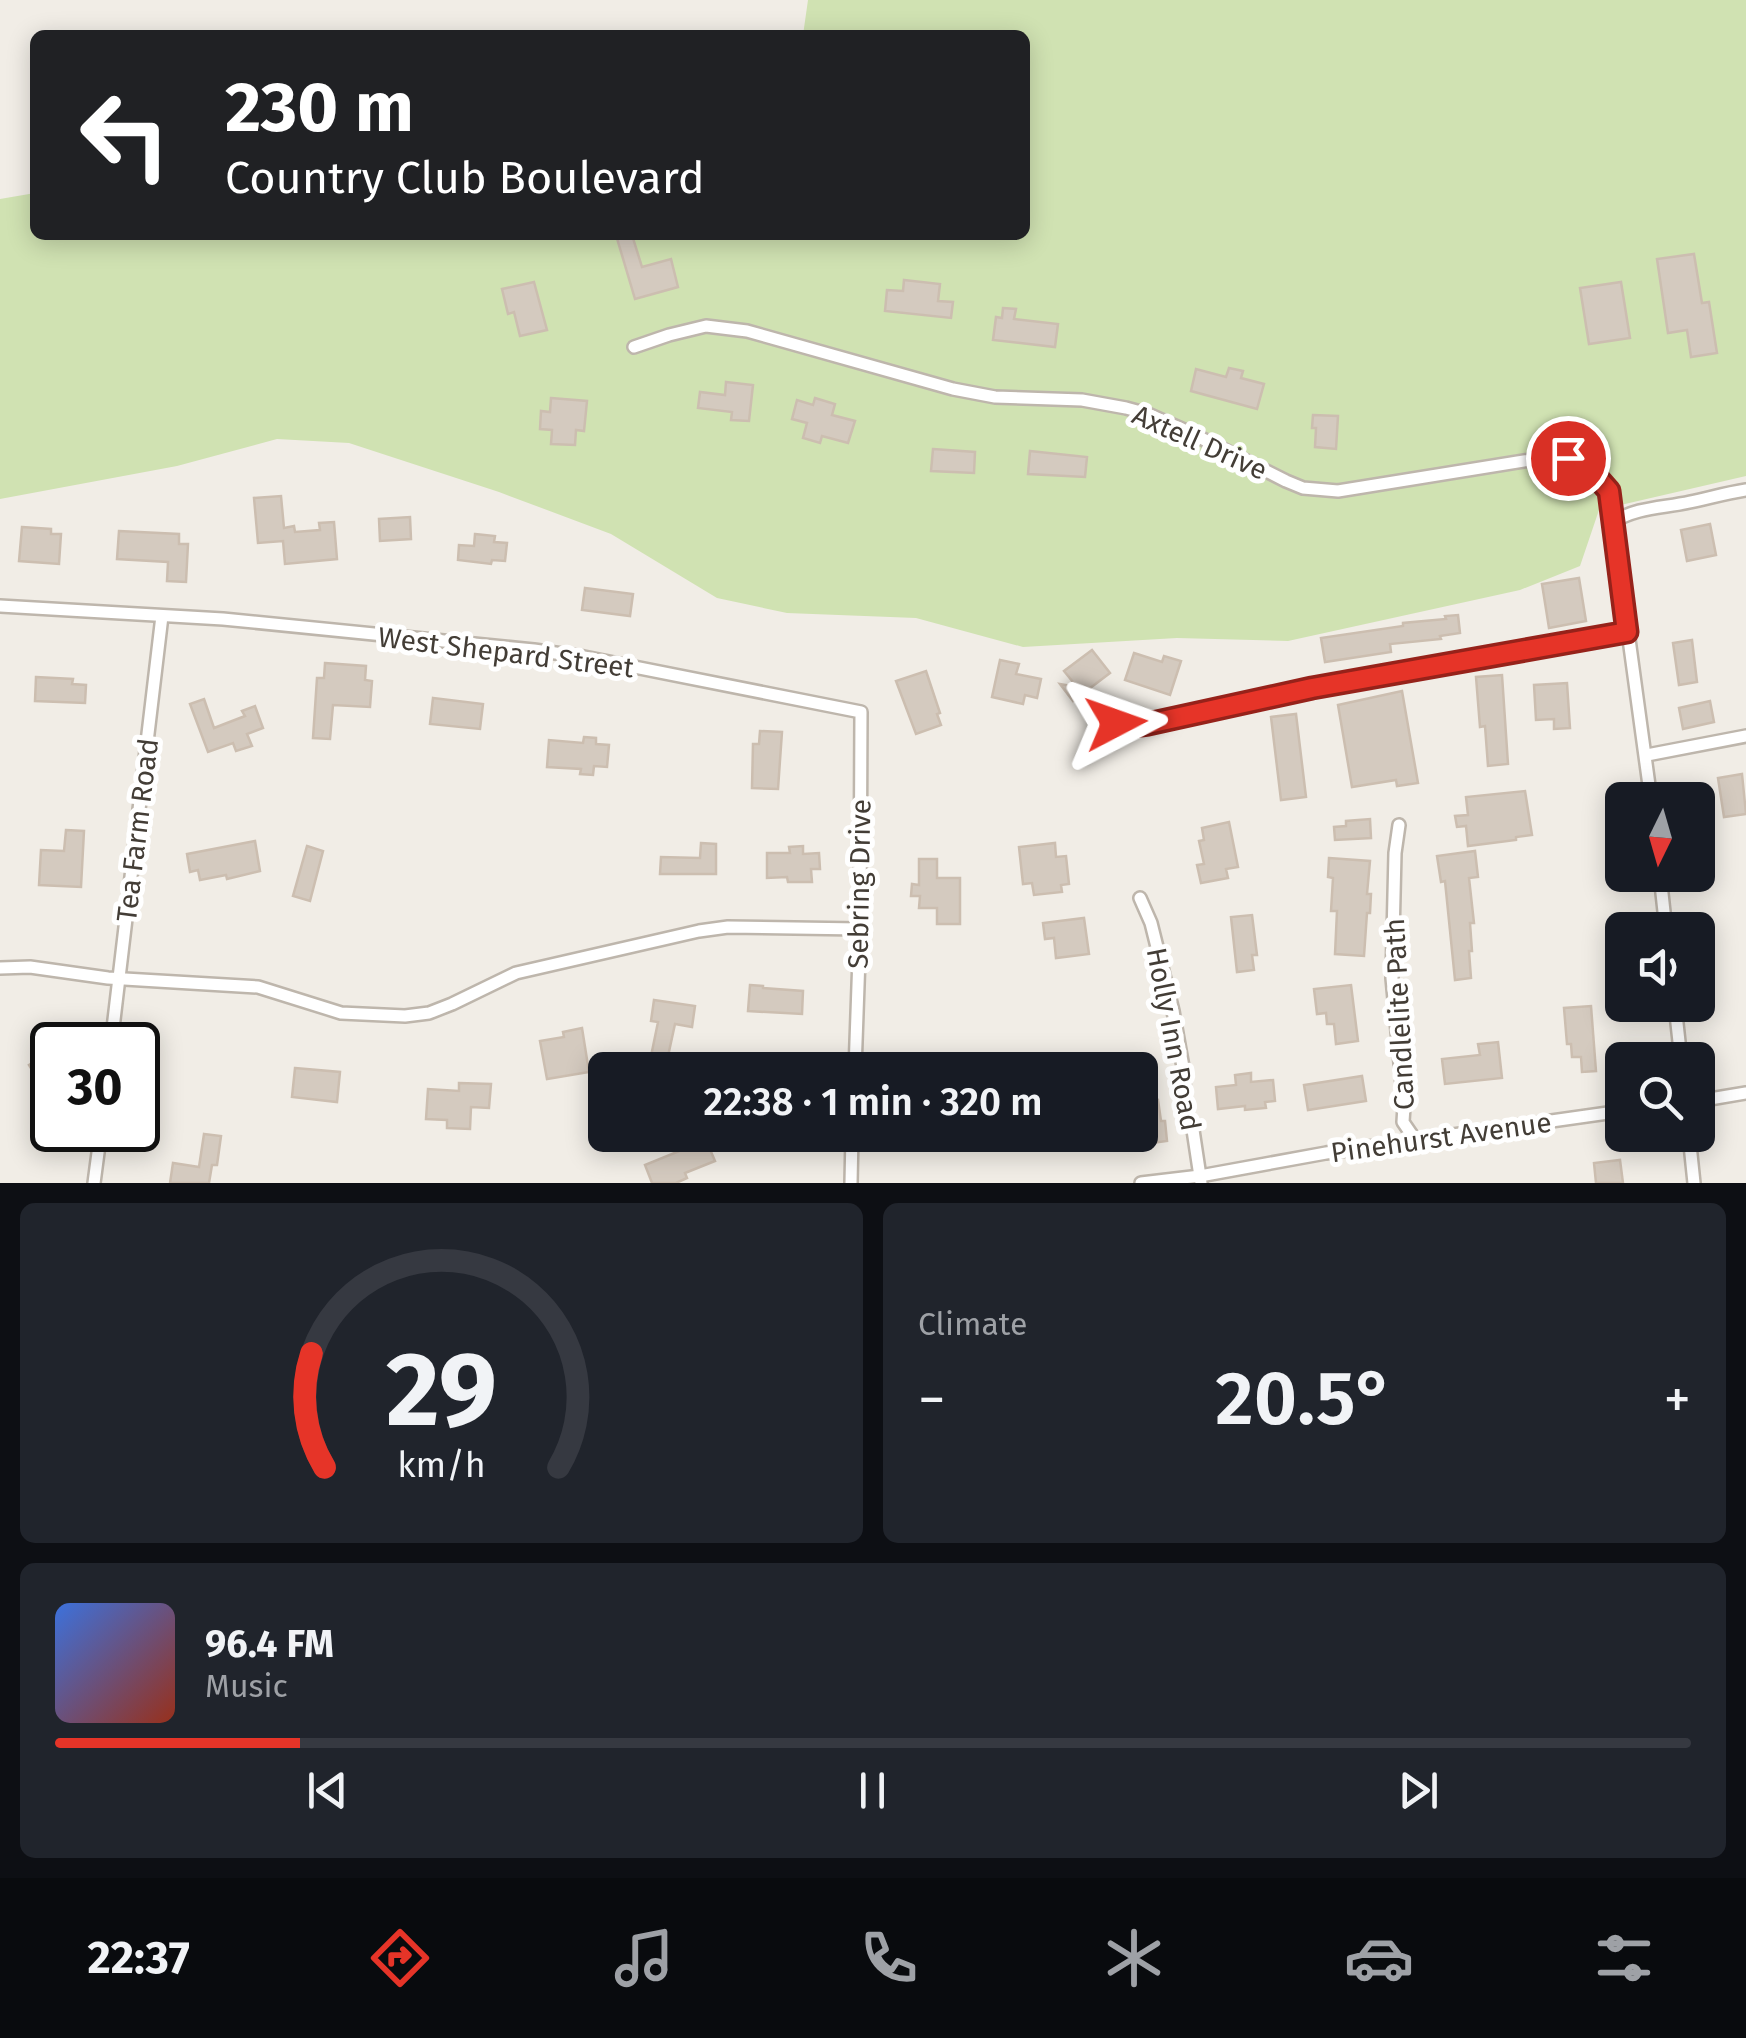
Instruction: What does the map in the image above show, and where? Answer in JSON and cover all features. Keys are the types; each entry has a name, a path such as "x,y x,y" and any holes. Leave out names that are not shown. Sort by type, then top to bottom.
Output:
{"street":[{"name":"Axtell Drive","path":"634,347 706,326 747,330 995,398 1082,400 1126,408 1190,432 1286,482 1320,490 1338,492 1555,456 1587,466 1612,498 1650,782"},
{"path":"1613,522 1640,510 1746,490"},
{"name":"West Shepard Street","path":"0,606 224,619 534,650 847,710"},
{"name":"Tea Farm Road","path":"114,1022 162,616"},
{"path":"1116,723 1148,724 1312,688 1627,632"},
{"name":"Sebring Drive","path":"847,710 861,712 856,1052"},
{"path":"1646,756 1746,736"},
{"name":"Candlelite Path","path":"1399,824 1392,978 1403,1122 1416,1140"},
{"name":"Holly Inn Road","path":"1140,898 1151,923 1173,1011 1200,1180"},
{"path":"0,968 258,988 342,1013 404,1016 452,1004 516,973 699,931 728,927 860,929"},
{"path":"1715,1098 1746,1093"},
{"name":"Pinehurst Avenue","path":"1141,1183 1200,1180 1326,1153 1605,1113"},
{"path":"94,1183 98,1152"},
{"path":"850,1183 851,1152"},
{"path":"1691,1152 1694,1183"}],"green space":[{"path":"808,0 1746,0 1746,476 1599,510 1580,566 1520,590 1288,641 1177,638 1023,647 916,618 787,613 717,598 611,534 349,443 277,439 177,466 0,499 0,199 30,194 30,240 1030,240 1030,30 804,30"}],"building":[{"path":"617,240 634,240 642,267 671,259 678,287 635,299"},
{"path":"1694,254 1702,303 1709,302 1717,353 1691,357 1687,330 1668,333 1657,259"},
{"path":"904,280 940,284 938,301 953,302 951,318 885,311 887,290 903,291"},
{"path":"534,282 547,330 520,336 514,312 508,314 502,289"},
{"path":"1621,282 1630,338 1589,344 1580,288"},
{"path":"1003,308 1016,309 1014,319 1058,324 1055,347 993,340 996,317 1002,318"},
{"path":"1229,368 1243,371 1241,378 1264,384 1257,409 1191,391 1196,369 1226,377"},
{"path":"726,382 753,385 749,421 731,420 732,412 698,408 700,392 725,395"},
{"path":"551,398 587,401 584,431 576,430 575,445 551,444 552,430 540,429 541,411 550,412"},
{"path":"815,398 835,404 832,415 855,421 848,443 822,436 820,443 803,438 807,423 792,419 797,400 813,405"},
{"path":"1313,415 1338,416 1336,449 1315,447"},
{"path":"933,449 975,452 974,473 931,471"},
{"path":"1030,451 1087,457 1085,477 1028,474"},
{"path":"281,496 284,528 294,526 295,532 320,530 319,523 334,522 337,559 285,564 283,541 258,543 254,498"},
{"path":"410,517 411,539 380,541 379,519"},
{"path":"1710,524 1716,555 1687,561 1681,530"},
{"path":"22,527 51,529 51,534 61,534 59,564 19,561"},
{"path":"119,531 179,534 179,544 188,544 186,582 167,581 168,562 117,559"},
{"path":"475,534 495,536 494,542 507,543 505,561 492,560 491,564 458,560 459,545 474,546"},
{"path":"1579,578 1586,621 1549,628 1542,584"},
{"path":"585,588 633,594 630,616 582,610"},
{"path":"1458,615 1460,633 1390,644 1391,652 1325,662 1321,638"},
{"path":"1692,640 1697,682 1679,685 1673,643"},
{"path":"1092,650 1110,673 1073,701 1060,684 1077,687 1064,671"},
{"path":"1134,653 1162,662 1164,656 1181,661 1170,695 1125,680"},
{"path":"1000,660 1019,664 1016,674 1041,679 1037,698 1025,695 1023,704 992,697"},
{"path":"325,663 366,666 365,680 372,681 370,707 333,705 330,739 313,738 317,678 324,678"},
{"path":"926,671 941,725 916,734 896,681"},
{"path":"1502,675 1508,764 1488,766 1476,677"},
{"path":"36,677 73,679 72,684 86,685 85,703 35,701"},
{"path":"1567,683 1570,728 1554,729 1554,719 1536,720 1534,685"},
{"path":"1402,691 1418,783 1397,786 1396,780 1352,787 1338,705"},
{"path":"433,698 483,704 480,729 430,724"},
{"path":"204,699 214,728 245,716 242,711 255,706 263,728 247,734 252,746 236,751 233,743 208,752 190,704"},
{"path":"1710,701 1714,722 1683,729 1679,708"},
{"path":"1296,714 1306,797 1281,800 1271,717"},
{"path":"760,731 782,732 778,789 752,788 753,744 759,744"},
{"path":"584,737 596,738 596,744 609,745 607,767 594,766 593,775 580,774 581,769 547,767 549,740 583,743"},
{"path":"1742,774 1746,814 1724,817 1718,778"},
{"path":"1525,791 1532,835 1468,846 1466,826 1457,827 1455,816 1468,815 1466,797"},
{"path":"1370,819 1371,838 1335,840 1334,827 1346,826 1346,821"},
{"path":"1229,822 1238,867 1226,869 1228,878 1201,883 1197,865 1204,864 1199,841 1204,840 1202,828"},
{"path":"66,830 84,831 81,887 39,885 41,850 64,851"},
{"path":"255,841 260,871 227,879 226,875 200,880 198,870 190,872 187,854"},
{"path":"701,843 716,844 716,874 660,874 661,857 700,858"},
{"path":"1055,843 1056,857 1066,856 1069,884 1061,885 1062,892 1034,895 1032,883 1023,884 1019,847"},
{"path":"307,846 323,851 310,901 293,896"},
{"path":"803,846 803,854 819,853 820,869 811,869 812,882 767,878 767,853 790,853 789,847"},
{"path":"1475,851 1478,877 1469,878 1474,923 1470,923 1471,978 1455,980 1445,881 1441,882 1437,856"},
{"path":"1329,858 1370,861 1370,913 1364,956 1335,954 1337,911 1331,911 1333,878 1328,877"},
{"path":"919,859 937,859 937,878 960,878 960,924 937,924 937,908 919,908 920,896 911,896 912,884 919,885"},
{"path":"1252,915 1257,955 1252,955 1254,970 1237,972 1231,917"},
{"path":"1084,918 1089,954 1056,958 1054,938 1045,939 1043,923"},
{"path":"750,985 803,991 802,1014 748,1011"},
{"path":"1351,985 1358,1041 1336,1044 1334,1024 1327,1024 1326,1013 1317,1014 1314,989"},
{"path":"654,1000 695,1006 692,1027 675,1024 669,1052 652,1052 658,1022 651,1021"},
{"path":"1591,1006 1596,1071 1582,1072 1581,1057 1572,1057 1571,1044 1567,1044 1564,1008"},
{"path":"582,1028 588,1072 547,1079 540,1041 564,1037 563,1032"},
{"path":"1498,1042 1502,1078 1445,1084 1442,1059 1480,1055 1478,1044"},
{"path":"295,1068 340,1072 337,1102 292,1097"},
{"path":"1251,1073 1251,1082 1273,1080 1275,1101 1265,1102 1266,1108 1218,1109 1216,1087 1236,1085 1235,1075"},
{"path":"1362,1076 1366,1101 1308,1110 1304,1085"},
{"path":"459,1083 491,1084 489,1108 471,1107 470,1129 447,1128 447,1120 426,1119 428,1089 459,1091"},
{"path":"1158,1100 1161,1121 1165,1121 1167,1141 1158,1142"},
{"path":"204,1134 221,1136 217,1165 212,1165 209,1183 170,1183 173,1163 199,1167"},
{"path":"677,1152 711,1152 715,1161 685,1173 687,1178 676,1183 652,1183 645,1165"},
{"path":"1620,1160 1623,1183 1596,1183 1594,1163"}],"route":[{"path":"1116,723 1148,724 1312,688 1627,632 1612,498 1587,466 1568,458"}]}
